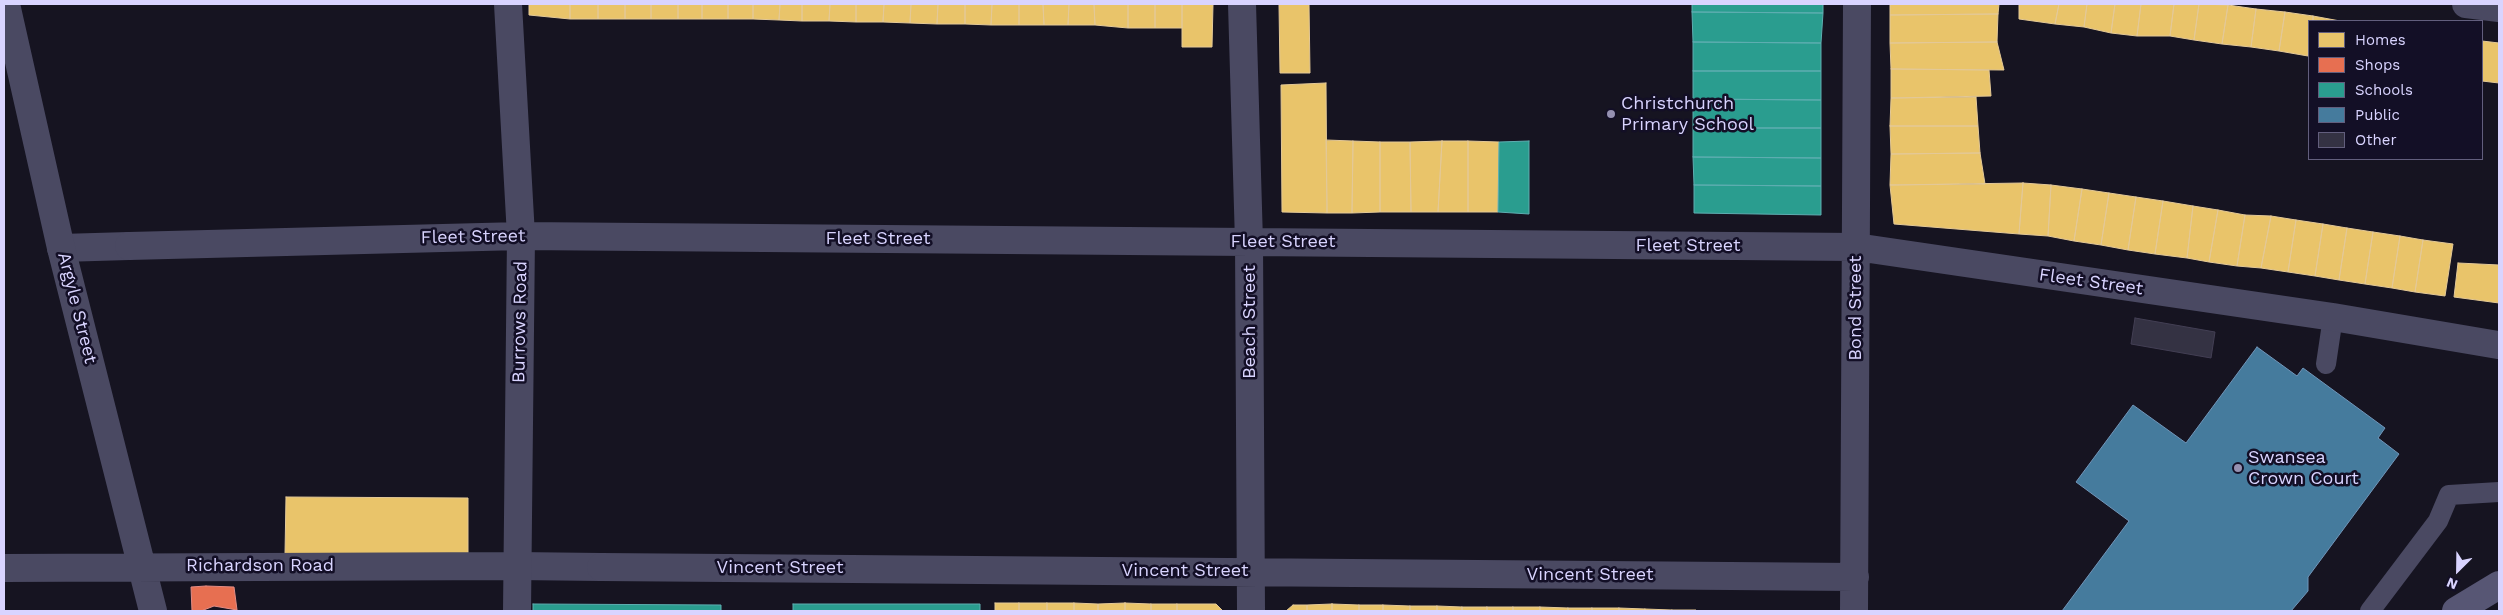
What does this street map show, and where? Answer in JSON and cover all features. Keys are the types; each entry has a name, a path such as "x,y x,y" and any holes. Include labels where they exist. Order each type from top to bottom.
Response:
{"main road":[{"path":"2456,611 2499,585"}],"street":[{"name":"Argyle Street","path":"6,4 61,248 153,611"},
{"name":"Burrows Road","path":"508,4 521,236 517,611"},
{"name":"Beach Street","path":"1242,4 1250,242 1251,611"},
{"name":"Bond Street","path":"1854,611 1858,4"},
{"path":"2466,4 2499,8"},
{"name":"Fleet Street","path":"61,248 521,236 1856,247 2333,317 2498,345"},
{"name":"Richardson Road","path":"4,568 516,566"},
{"name":"Vincent Street","path":"516,566 1855,577"}],"lane":[{"path":"2326,364 2333,317"},
{"path":"2370,611 2438,521 2450,495 2499,492"}],"building: Homes":[{"path":"529,4 570,4 570,19 529,15"},
{"path":"570,4 598,4 598,19 570,19"},
{"path":"598,4 625,4 625,19 598,19"},
{"path":"625,4 651,4 651,19 625,19"},
{"path":"651,4 678,4 678,19 651,19"},
{"path":"678,4 702,4 702,19 678,19"},
{"path":"702,4 728,4 728,19 702,19"},
{"path":"728,4 753,4 753,19 728,19"},
{"path":"753,4 780,4 779,20 753,19"},
{"path":"780,4 802,4 802,21 779,20"},
{"path":"802,4 830,4 829,21 802,21"},
{"path":"830,4 856,4 856,22 829,21"},
{"path":"856,4 884,4 883,22 856,22"},
{"path":"884,4 911,4 910,23 883,22"},
{"path":"911,4 938,4 937,24 910,23"},
{"path":"938,4 965,4 965,24 937,24"},
{"path":"965,4 992,4 991,25 965,24"},
{"path":"992,4 1019,4 1019,25 991,25"},
{"path":"1019,4 1043,4 1044,25 1019,25"},
{"path":"1043,4 1069,4 1068,25 1044,25"},
{"path":"1069,4 1094,4 1095,25 1068,25"},
{"path":"1094,4 1128,4 1128,28 1095,25"},
{"path":"1128,4 1155,4 1155,28 1128,28"},
{"path":"1155,4 1182,4 1182,28 1155,28"},
{"path":"1182,4 1213,4 1212,47 1182,47"},
{"path":"1279,4 1309,4 1310,73 1280,73"},
{"path":"1890,4 1999,4 1998,14 1890,15"},
{"path":"2019,4 2059,4 2055,24 2019,19"},
{"path":"2059,4 2087,4 2084,27 2055,24"},
{"path":"2087,4 2115,4 2111,33 2084,27"},
{"path":"2115,4 2141,4 2137,36 2111,33"},
{"path":"2141,4 2174,4 2170,36 2137,36"},
{"path":"2174,4 2199,4 2194,40 2170,36"},
{"path":"2199,4 2228,5 2222,44 2194,40"},
{"path":"2228,5 2256,9 2251,47 2222,44"},
{"path":"2256,9 2285,12 2279,51 2251,47"},
{"path":"2285,12 2313,16 2313,20 2308,20 2308,56 2279,51"},
{"path":"1998,14 1997,42 1890,43 1890,15"},
{"path":"2313,16 2335,20 2313,20"},
{"path":"2483,41 2499,43 2499,83 2483,81"},
{"path":"1997,42 2004,70 1891,69 1890,43"},
{"path":"1891,69 1989,70 1991,96 1891,98"},
{"path":"1326,83 1327,213 1282,212 1281,85"},
{"path":"1976,97 1978,126 1890,126 1891,98"},
{"path":"1890,126 1978,126 1980,153 1891,154"},
{"path":"1326,140 1353,141 1352,213 1327,213"},
{"path":"1353,141 1380,142 1380,212 1352,213"},
{"path":"1442,141 1438,212 1411,212 1410,142"},
{"path":"1442,141 1468,141 1468,212 1438,212"},
{"path":"1468,141 1499,142 1498,212 1468,212"},
{"path":"1380,142 1410,142 1411,212 1380,212"},
{"path":"1980,153 1985,184 1890,185 1891,154"},
{"path":"2023,183 2051,185 2048,236 2019,234"},
{"path":"2023,183 2019,234 1894,224 1890,185"},
{"path":"2051,185 2082,189 2074,241 2048,236"},
{"path":"2082,189 2109,193 2101,245 2074,241"},
{"path":"2109,193 2136,197 2128,250 2101,245"},
{"path":"2136,197 2163,201 2155,254 2128,250"},
{"path":"2163,201 2193,206 2187,258 2155,254"},
{"path":"2193,206 2218,210 2209,262 2187,258"},
{"path":"2218,210 2245,215 2237,266 2209,262"},
{"path":"2245,215 2271,216 2261,268 2237,266"},
{"path":"2271,216 2296,220 2288,272 2261,268"},
{"path":"2296,220 2323,224 2315,276 2288,272"},
{"path":"2323,224 2347,228 2339,280 2315,276"},
{"path":"2347,228 2373,232 2365,284 2339,280"},
{"path":"2373,232 2400,236 2392,288 2365,284"},
{"path":"2400,236 2423,240 2415,292 2392,288"},
{"path":"2423,240 2453,244 2445,296 2415,292"},
{"path":"2458,263 2499,265 2499,303 2454,297"},
{"path":"286,497 468,498 468,555 285,554"},
{"path":"995,603 1019,603 1019,611 995,611"},
{"path":"1019,603 1047,603 1047,611 1019,611"},
{"path":"1047,603 1074,603 1074,611 1047,611"},
{"path":"1074,603 1098,604 1098,611 1074,611"},
{"path":"1125,603 1125,611 1098,611 1098,604"},
{"path":"1125,603 1151,604 1151,611 1125,611"},
{"path":"1151,604 1177,604 1177,611 1151,611"},
{"path":"1177,604 1216,604 1223,611 1177,611"},
{"path":"1332,604 1332,611 1307,611 1307,605"},
{"path":"1332,604 1359,605 1359,611 1332,611"},
{"path":"1293,605 1307,605 1307,611 1286,611"},
{"path":"1359,605 1383,605 1383,611 1359,611"},
{"path":"1383,605 1410,606 1410,611 1383,611"},
{"path":"1410,606 1437,606 1437,611 1410,611"},
{"path":"1437,606 1462,607 1462,611 1437,611"},
{"path":"1462,607 1487,607 1487,611 1462,611"},
{"path":"1487,607 1513,607 1513,611 1487,611"},
{"path":"1513,607 1540,607 1540,611 1513,611"},
{"path":"1540,607 1568,608 1568,611 1540,611"},
{"path":"1568,608 1592,608 1592,611 1568,611"},
{"path":"1592,608 1619,608 1619,611 1592,611"},
{"path":"1619,608 1645,609 1645,611 1619,611"},
{"path":"1645,609 1672,610 1672,611 1645,611"},
{"path":"1696,610 1696,611 1672,611"}],"building: Shops":[{"path":"191,587 234,587 237,610 214,606 201,611 192,611"}],"building: Schools":[{"path":"1692,4 1823,4 1823,13 1692,12"},
{"path":"1692,12 1823,13 1821,43 1693,42"},
{"path":"1693,42 1821,43 1821,71 1693,71"},
{"path":"1693,71 1821,71 1821,100 1693,99"},
{"path":"1693,99 1821,100 1821,128 1693,128"},
{"path":"1693,128 1821,128 1821,158 1693,157"},
{"path":"1529,141 1529,214 1498,212 1499,142"},
{"path":"1693,157 1821,158 1821,186 1694,185"},
{"path":"1694,185 1821,186 1821,215 1694,213"},
{"path":"533,604 721,605 721,611 533,611"},
{"path":"793,604 980,604 980,611 793,611"}],"building: Public":[{"name":"Swansea Crown Court","path":"2257,347 2297,376 2303,368 2385,428 2378,438 2399,454 2308,577 2308,591 2291,611 2062,611 2129,521 2076,482 2133,405 2186,443"}],"building: Other":[{"path":"2135,318 2215,332 2211,358 2131,344"}],"place":[{"name":"Christchurch Primary School","path":"1611,114"},
{"name":"Swansea Crown Court","path":"2238,468"}]}
